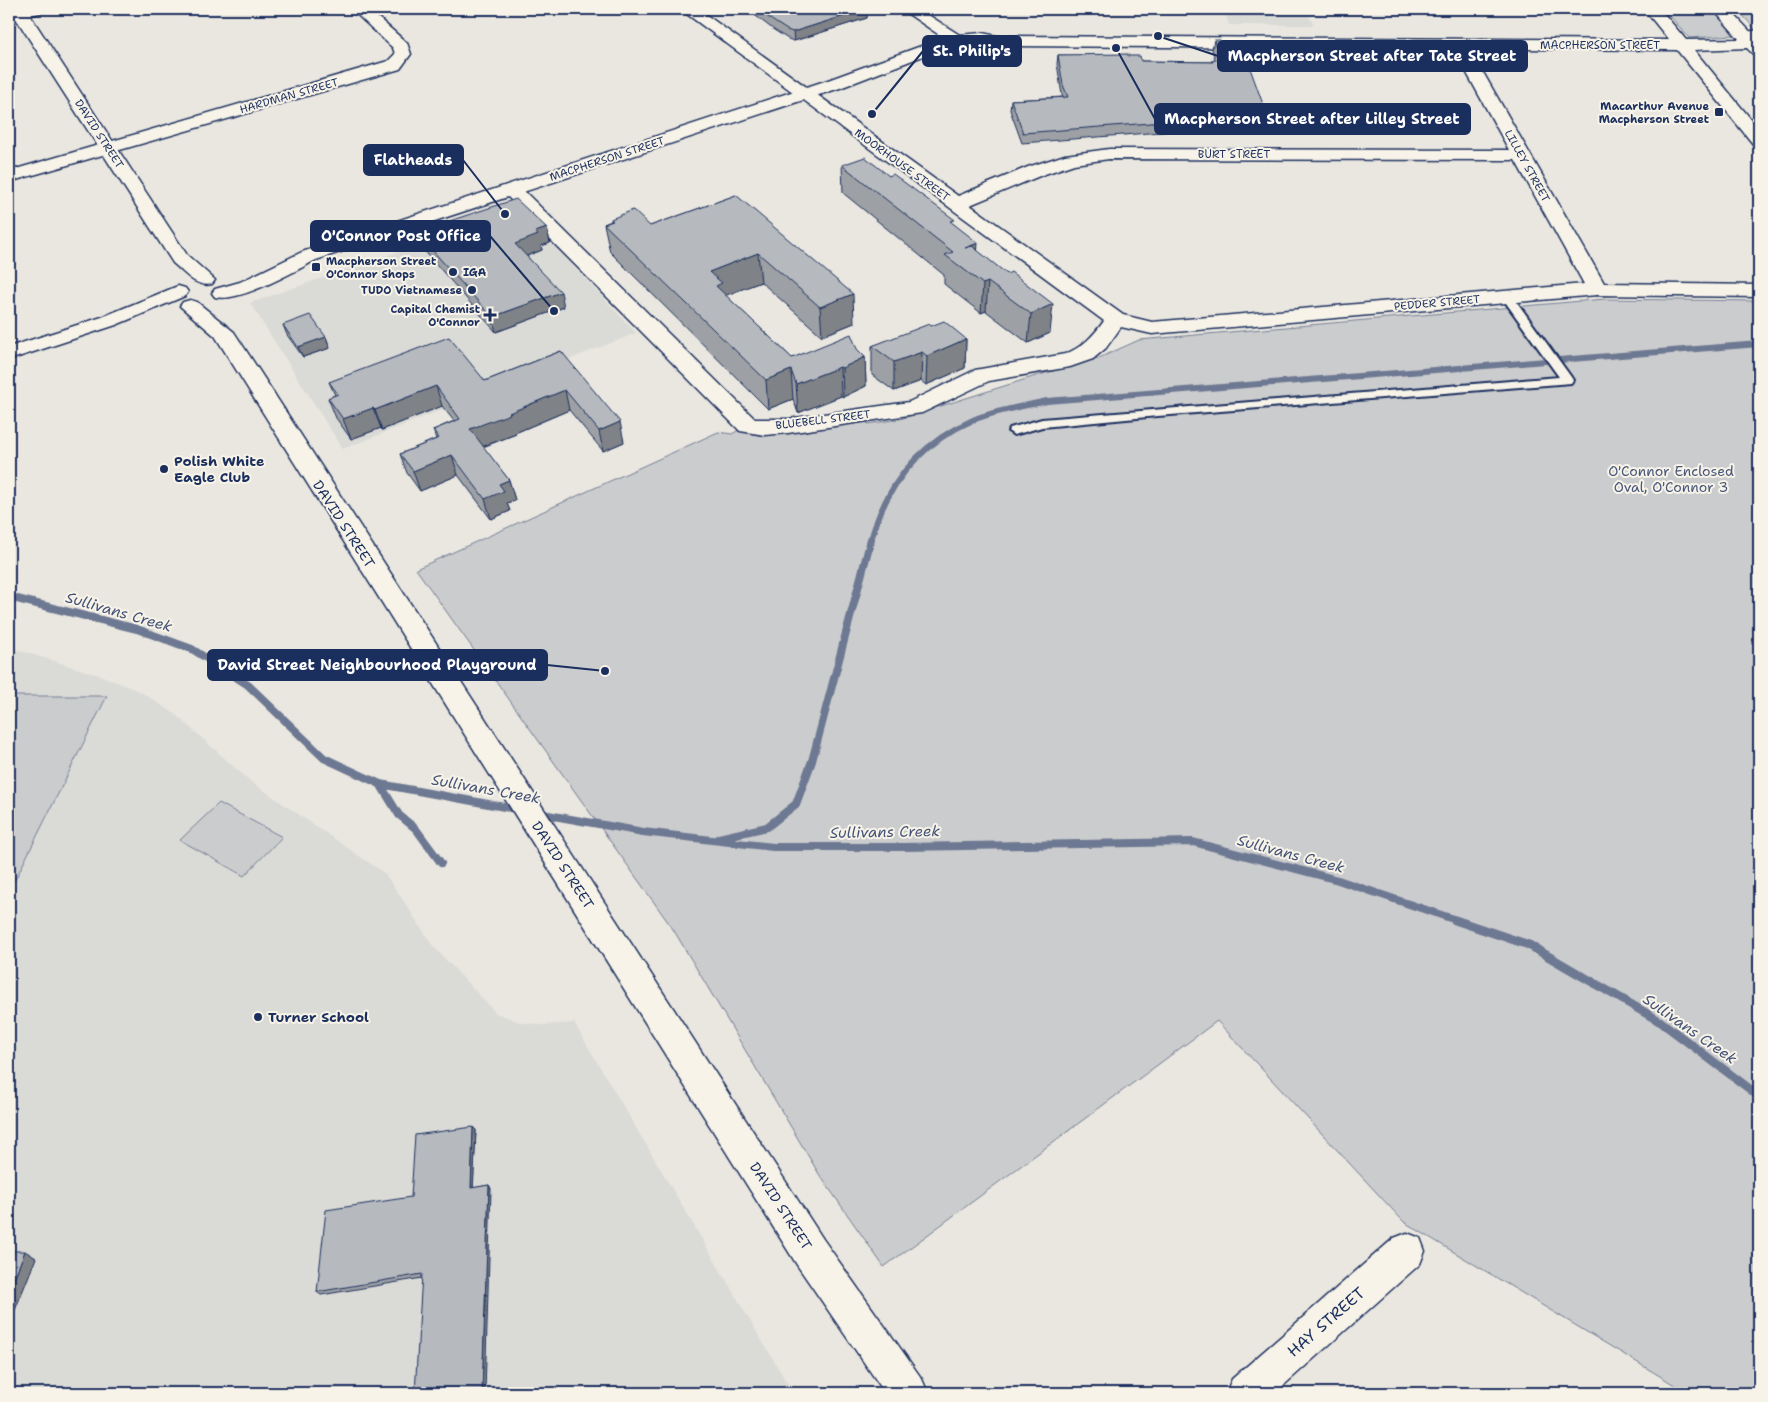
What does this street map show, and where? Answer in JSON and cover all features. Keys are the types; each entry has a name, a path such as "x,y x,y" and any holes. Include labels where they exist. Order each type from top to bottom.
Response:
{"street":[{"name":"HARDMAN STREET","path":"109,149 394,65 403,54 401,46 359,9"},
{"name":"MOORHOUSE STREET","path":"688,9 1116,320"},
{"path":"909,9 962,43"},
{"path":"1652,9 1759,140"},
{"path":"1721,9 1754,41"},
{"name":"DAVID STREET","path":"21,12 180,259 214,288 223,310 223,332"},
{"name":"MACPHERSON STREET","path":"9,354 184,298 193,282 214,288 247,286 293,262 804,94 920,53 934,52 962,43 985,45 997,41 1682,45 1754,41"},
{"name":"LILLEY STREET","path":"1459,44 1596,288"},
{"path":"9,177 109,149"},
{"name":"BURT STREET","path":"955,204 1044,168 1071,160 1109,154 1521,155"},
{"name":"BLUEBELL STREET","path":"512,190 748,426 766,428 788,426 914,408 983,375 1070,360 1085,354 1098,343 1116,320"},
{"path":"180,259 184,298"},
{"name":"PEDDER STREET","path":"1116,320 1152,328 1596,288 1759,291"},
{"name":"DAVID STREET","path":"184,298 223,332 810,1252 908,1393"},
{"name":"HAY STREET","path":"1246,1393 1407,1252"}],"lane":[{"path":"1014,431 1042,423 1157,408 1567,380 1508,296"}],"shaded area":[{"path":"1224,9 1305,9 1314,25 1229,25"},
{"path":"521,209 636,333 343,449 250,303"},
{"name":"Turner School","path":"9,647 102,676 141,692 175,714 250,781 384,873 433,946 496,1013 520,1022 541,1025 574,1023 793,1393 9,1393"}],"green space":[{"path":"1664,9 1712,9 1735,35 1689,38"},
{"path":"1737,9 1759,9 1759,29 1756,30"},
{"name":"O'Connor Enclosed Oval, O'Connor 3","path":"1604,299 1759,301 1759,1393 1688,1393 1404,1222 1217,1021 884,1267 819,1174 673,929 416,569 718,432 732,434 737,431 758,433 867,422 868,424 900,419 1099,358 1139,340"},
{"path":"9,696 107,696 15,880 9,880"},
{"path":"219,803 282,837 244,876 180,840"}],"building":[{"path":"758,9 866,9 793,32 773,21"},
{"path":"1214,40 1220,40 1237,60 1247,60 1268,118 1175,117 1176,121 1023,133 1011,100 1068,97 1063,85 1058,55 1128,54 1128,56 1140,56 1141,61 1213,62 1212,60 1219,60"},
{"path":"865,157 889,176 893,174 955,220 950,221 978,243 965,248 972,246 1007,274 1011,272 1053,304 1031,314 988,282 983,284 945,255 953,252 842,165"},
{"path":"736,195 853,294 820,307 758,253 709,272 722,283 716,286 792,358 851,334 857,349 865,357 842,368 840,367 796,384 791,370 766,380 604,224 633,210 650,226"},
{"path":"516,199 547,228 535,232 538,235 515,244 561,292 492,317 416,232"},
{"path":"310,315 326,337 298,347 283,325"},
{"path":"944,321 966,339 927,356 922,352 894,362 872,346 929,324 931,326"},
{"path":"449,337 485,381 561,351 620,422 599,431 565,390 470,429 509,480 499,484 504,491 485,499 452,455 413,471 400,454 439,438 433,430 460,419 436,386 375,410 373,408 343,419 328,398 338,394 329,382"},
{"path":"473,1127 471,1188 489,1185 482,1393 415,1393 422,1274 317,1292 326,1210 411,1197 415,1135"},
{"path":"9,1251 25,1251 9,1291"}],"waterway":[{"path":"871,540 877,520 886,501 907,468 921,454 936,441 973,420 1009,409 1047,401 1759,344"},
{"path":"719,838 767,827 796,804 812,761 871,539"},
{"name":"Sullivans Creek","path":"9,597 137,629 192,649 248,685 324,758 380,784"},
{"name":"Sullivans Creek","path":"380,784 521,810"},
{"path":"380,784 399,815 416,829 441,863"},
{"name":"Sullivans Creek","path":"537,813 643,832 773,847 904,847 1193,842 1338,880 1459,921"},
{"name":"Sullivans Creek","path":"1455,920 1529,945 1661,1022 1759,1096"}],"place":[{"name":"Macpherson Street after Tate Street","path":"1158,36"},
{"name":"Macpherson Street after Lilley Street","path":"1116,48"},
{"name":"Macarthur Avenue Macpherson Street","path":"1719,112"},
{"name":"St. Philip's","path":"872,114"},
{"name":"Flatheads","path":"505,214"},
{"name":"Macpherson Street O'Connor Shops","path":"316,267"},
{"name":"IGA","path":"453,272"},
{"name":"TUDO Vietnamese","path":"472,290"},
{"name":"O'Connor Post Office","path":"554,311"},
{"name":"Capital Chemist O'Connor","path":"490,315"},
{"name":"Polish White Eagle Club","path":"164,469"},
{"name":"David Street Neighbourhood Playground","path":"605,671"},
{"name":"Turner School","path":"258,1017"}]}
